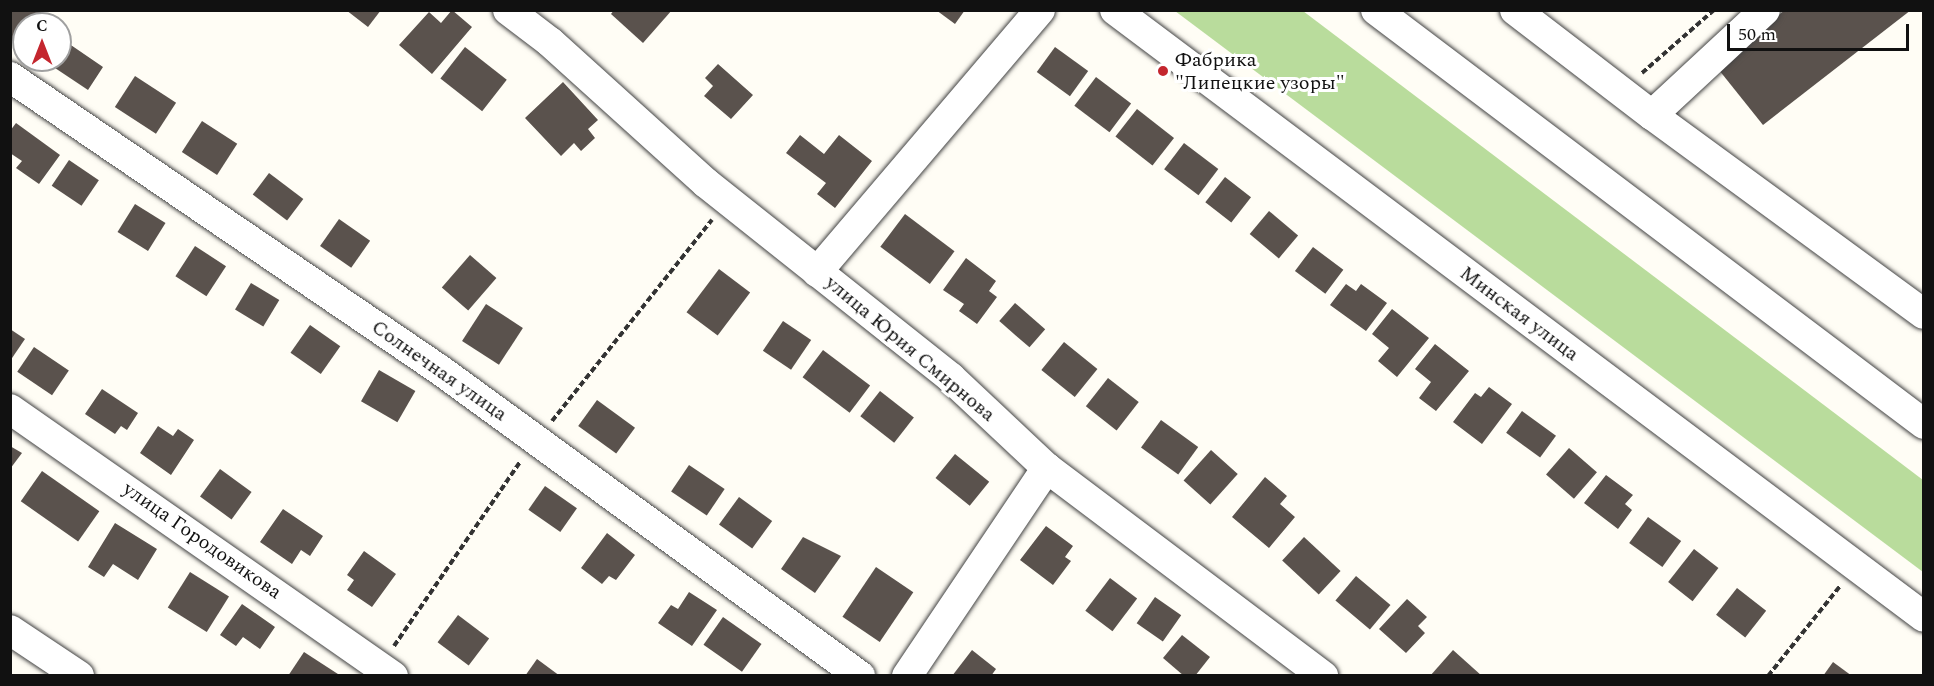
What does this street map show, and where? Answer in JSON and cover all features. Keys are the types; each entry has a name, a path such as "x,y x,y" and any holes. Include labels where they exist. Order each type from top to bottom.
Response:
{"street":[{"name":"улица Юрия Смирнова","path":"508,10 550,42 706,183 951,378 1047,468 1323,675"},
{"path":"817,272 1040,10"},
{"name":"Минская улица","path":"1115,10 1923,617"},
{"path":"1376,10 1923,424"},
{"path":"1515,10 1652,115 1923,314"},
{"path":"1652,115 1765,10"},
{"name":"Солнечная улица","path":"10,77 440,370 860,675"},
{"name":"улица Городовикова","path":"10,409 393,675"},
{"path":"907,675 1047,468"},
{"path":"10,630 79,675"}],"path":[{"path":"1639,76 1714,10"},
{"path":"1768,675 1845,581"}],"green space":[{"path":"1175,11 1303,11 1923,480 1923,572"}],"building":[{"path":"10,10 38,10 41,12 12,12 12,41 10,40"},
{"path":"346,10 381,10 368,27"},
{"path":"452,10 472,27 432,74 399,45 429,12 441,23"},
{"path":"614,10 672,10 643,43 611,14"},
{"path":"936,10 965,10 955,24"},
{"path":"1785,10 1911,10 1763,125 1715,65"},
{"path":"72,46 103,67 88,90 61,72 72,72"},
{"path":"465,47 507,80 482,111 440,79"},
{"path":"1055,47 1088,71 1070,96 1037,72"},
{"path":"718,64 753,95 731,119 704,96 713,86 705,78"},
{"path":"135,76 176,103 156,134 115,107"},
{"path":"1096,77 1131,103 1109,132 1074,106"},
{"path":"563,82 598,120 588,129 595,138 581,151 574,143 561,156 525,118"},
{"path":"1137,109 1174,138 1152,166 1115,137"},
{"path":"202,121 237,144 217,175 182,152"},
{"path":"16,123 60,155 39,184 16,168 22,161 10,153 10,131"},
{"path":"800,135 824,154 839,135 872,161 835,208 817,194 826,183 786,153"},
{"path":"1184,143 1218,169 1198,195 1164,169"},
{"path":"69,160 99,180 82,206 52,186"},
{"path":"269,173 303,199 287,220 253,195"},
{"path":"1225,177 1251,197 1231,223 1205,202"},
{"path":"135,204 166,223 148,251 118,232"},
{"path":"1269,211 1298,235 1279,258 1250,234"},
{"path":"905,214 955,251 930,284 880,247"},
{"path":"339,219 370,241 351,268 320,246"},
{"path":"195,246 226,266 206,296 175,276"},
{"path":"1313,247 1343,270 1325,294 1295,271"},
{"path":"470,255 496,278 468,310 442,287"},
{"path":"966,258 996,281 989,291 997,297 977,324 959,311 964,304 943,290"},
{"path":"719,269 750,292 718,336 687,312"},
{"path":"251,283 279,300 263,327 235,310"},
{"path":"1346,284 1356,291 1361,284 1387,303 1366,331 1330,305"},
{"path":"1015,303 1045,329 1029,347 999,321"},
{"path":"486,304 523,328 499,365 462,341"},
{"path":"1392,309 1429,338 1397,377 1378,361 1389,348 1372,334"},
{"path":"783,321 811,340 791,370 763,351"},
{"path":"310,325 340,346 321,374 290,353"},
{"path":"10,329 25,339 10,361"},
{"path":"1064,342 1097,369 1075,397 1041,370"},
{"path":"1435,344 1469,371 1436,411 1419,398 1431,382 1415,369"},
{"path":"34,347 69,370 52,395 17,372"},
{"path":"823,350 870,386 850,413 803,377"},
{"path":"379,370 415,391 397,422 361,401"},
{"path":"1108,378 1139,402 1117,430 1086,406"},
{"path":"1489,387 1512,404 1482,444 1453,422 1475,393 1481,397"},
{"path":"102,389 138,413 127,430 121,426 115,434 85,414"},
{"path":"880,391 914,417 894,443 860,416"},
{"path":"597,400 635,428 616,454 578,426"},
{"path":"1522,411 1556,436 1540,458 1506,433"},
{"path":"1161,420 1198,447 1178,475 1141,448"},
{"path":"158,426 173,436 178,429 194,440 171,475 140,453"},
{"path":"10,446 22,453 10,469"},
{"path":"1569,448 1597,472 1574,499 1546,474"},
{"path":"1211,450 1238,474 1210,505 1184,480"},
{"path":"955,454 989,482 970,506 935,478"},
{"path":"689,465 725,489 707,516 671,492"},
{"path":"220,469 252,492 232,519 200,497"},
{"path":"42,471 99,511 78,541 21,501"},
{"path":"1606,475 1633,495 1625,504 1632,510 1618,529 1584,503"},
{"path":"1265,477 1287,496 1280,504 1295,517 1269,548 1232,517"},
{"path":"545,486 577,508 560,532 528,510"},
{"path":"739,497 772,521 752,549 719,525"},
{"path":"283,509 323,536 310,556 301,550 292,564 260,542"},
{"path":"1648,517 1681,541 1662,567 1629,543"},
{"path":"115,523 157,549 138,580 113,564 104,577 88,567"},
{"path":"1046,526 1073,546 1065,557 1071,561 1053,585 1020,560"},
{"path":"607,533 635,555 616,580 609,576 602,584 581,568"},
{"path":"803,537 841,556 815,593 781,569"},
{"path":"1304,537 1341,571 1319,595 1282,560"},
{"path":"1694,549 1718,568 1693,601 1668,582"},
{"path":"364,551 396,574 372,607 347,590 354,580 347,575"},
{"path":"876,567 913,592 880,642 842,617"},
{"path":"190,572 229,596 207,632 168,608"},
{"path":"1356,576 1390,605 1370,629 1335,601"},
{"path":"1110,578 1137,598 1112,631 1085,611"},
{"path":"1737,588 1766,611 1745,638 1716,615"},
{"path":"689,592 717,610 692,646 658,623 671,605 678,609"},
{"path":"1155,597 1181,615 1163,642 1137,623"},
{"path":"1407,599 1427,617 1418,626 1425,633 1406,653 1379,629"},
{"path":"242,604 275,627 260,649 243,637 236,646 220,635"},
{"path":"458,615 489,638 469,666 438,642"},
{"path":"723,617 762,644 742,672 703,645"},
{"path":"1182,635 1210,657 1195,676 1184,676 1163,658"},
{"path":"972,650 996,669 991,676 952,676"},
{"path":"1453,650 1482,676 1430,676"},
{"path":"304,652 341,676 288,676"},
{"path":"537,659 560,676 525,676"},
{"path":"1833,662 1852,676 1823,676"}],"place":[{"name":"Фабрика \"Липецкие узоры\"","path":"1163,71"}]}
